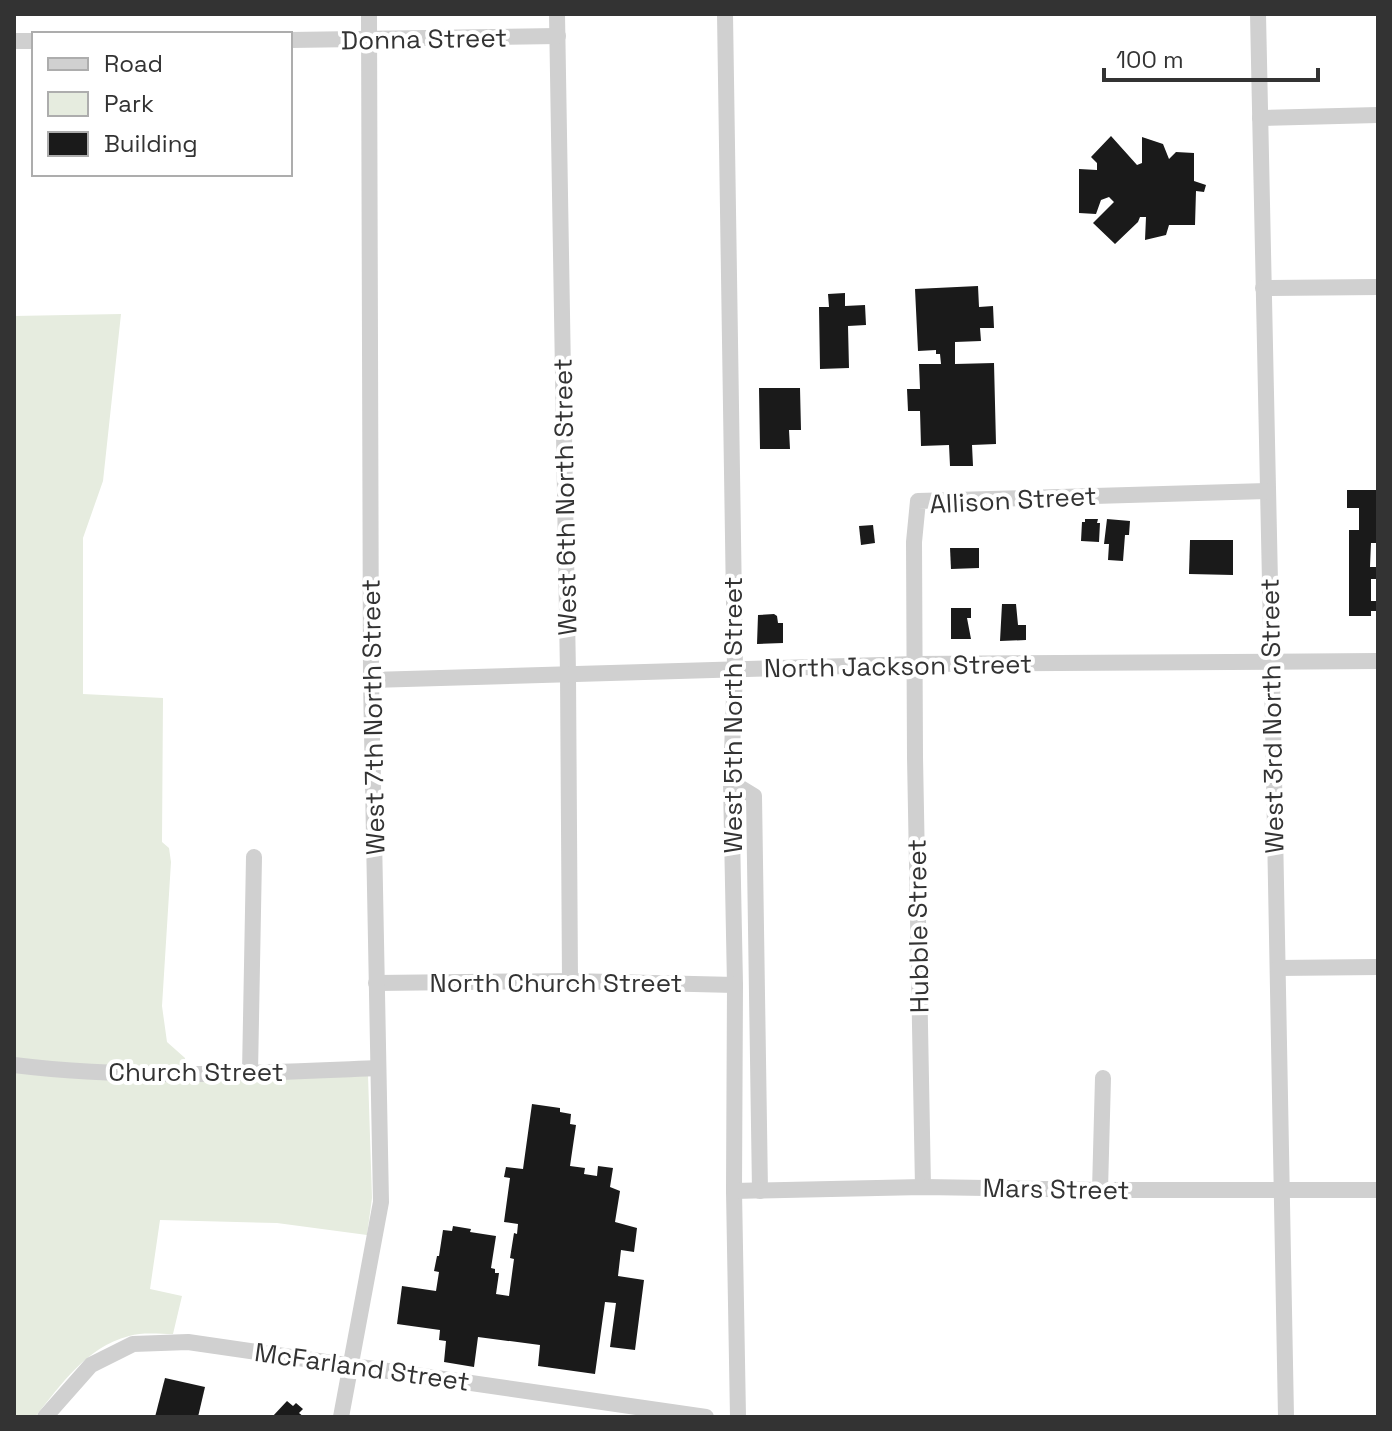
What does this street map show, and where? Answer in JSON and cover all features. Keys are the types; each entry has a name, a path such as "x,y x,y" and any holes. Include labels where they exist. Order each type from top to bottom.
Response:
{"street":[{"name":"West 7th North Street","path":"341,1417 381,1202 371,680 369,14"},
{"name":"West 6th North Street","path":"557,14 570,981"},
{"name":"West 5th North Street","path":"725,14 735,668 731,782 738,1417"},
{"name":"West 3rd North Street","path":"1258,14 1284,1191 1286,1417"},
{"name":"Donna Street","path":"292,40 558,36"},
{"path":"1260,118 1378,115"},
{"path":"1263,288 1378,287"},
{"name":"Allison Street","path":"916,664 914,542 918,501 1267,491"},
{"name":"North Jackson Street","path":"371,680 916,664 1378,661"},
{"name":"Hubble Street","path":"916,664 923,1187"},
{"path":"731,782 754,796 760,1191"},
{"path":"250,1073 254,857"},
{"path":"1278,968 1378,967"},
{"name":"North Church Street","path":"376,983 570,981 735,985"},
{"name":"Church Street","path":"14,1065 71,1072 250,1073 378,1068"},
{"path":"1100,1190 1103,1078"},
{"name":"Mars Street","path":"734,1191 923,1187 1378,1190"},
{"name":"McFarland Street","path":"45,1417 91,1365 133,1344 188,1342 706,1417"}],"green space":[{"path":"121,314 103,481 83,538 83,694 163,698 162,842 169,848 171,862 162,1006 167,1042 185,1058 187,1081 368,1075 372,1198 367,1235 277,1223 160,1220 150,1289 182,1296 173,1334 139,1334 113,1342 87,1358 35,1417 14,1417 14,316"}],"building":[{"path":"1111,136 1137,165 1142,163 1142,137 1163,144 1169,159 1176,152 1194,153 1194,181 1206,185 1204,192 1196,191 1195,225 1169,225 1166,235 1145,240 1146,217 1140,217 1115,244 1093,223 1114,202 1109,197 1101,200 1096,214 1079,213 1079,169 1097,170 1097,163 1091,157"},
{"path":"978,286 979,307 993,306 994,328 980,328 981,341 955,342 955,364 994,363 996,444 972,445 973,466 950,466 949,445 921,446 920,411 908,411 907,389 920,389 919,364 941,364 940,354 936,354 936,350 918,351 915,289"},
{"path":"845,293 845,306 865,305 866,325 848,326 849,368 820,369 819,307 829,307 828,294"},
{"path":"759,388 800,388 801,430 789,430 790,449 760,449"},
{"path":"1347,490 1378,490 1377,543 1371,543 1370,567 1378,567 1378,579 1371,579 1371,601 1378,601 1377,611 1371,611 1371,616 1349,616 1349,530 1359,530 1359,508 1347,508"},
{"path":"1098,519 1099,542 1081,541 1082,522"},
{"path":"1107,519 1130,521 1129,535 1125,535 1123,561 1108,560 1109,544 1104,544"},
{"path":"873,525 875,543 861,545 859,526"},
{"path":"1190,540 1233,540 1233,575 1189,574"},
{"path":"950,548 979,548 979,568 951,569"},
{"path":"1002,604 1016,604 1018,625 1026,625 1026,640 1000,641"},
{"path":"951,608 971,608 971,618 967,618 971,639 951,639"},
{"path":"774,614 778,623 783,623 783,643 757,644 758,615"},
{"path":"532,1104 560,1108 560,1112 571,1114 570,1124 576,1125 570,1166 585,1168 584,1174 597,1176 598,1166 613,1168 610,1187 620,1191 615,1222 637,1228 634,1252 621,1250 618,1276 644,1280 635,1350 610,1347 616,1303 605,1302 595,1374 538,1366 540,1345 478,1337 474,1367 444,1362 446,1341 439,1340 440,1330 397,1324 402,1286 436,1291 439,1272 434,1271 443,1230 452,1231 453,1226 496,1236 491,1268 499,1273 496,1294 509,1296 514,1259 510,1258 518,1224 504,1222 510,1178 504,1177 506,1167 523,1169"},
{"path":"165,1378 205,1387 198,1417 155,1417"},
{"path":"287,1401 303,1409 299,1413 304,1417 272,1417"}]}
